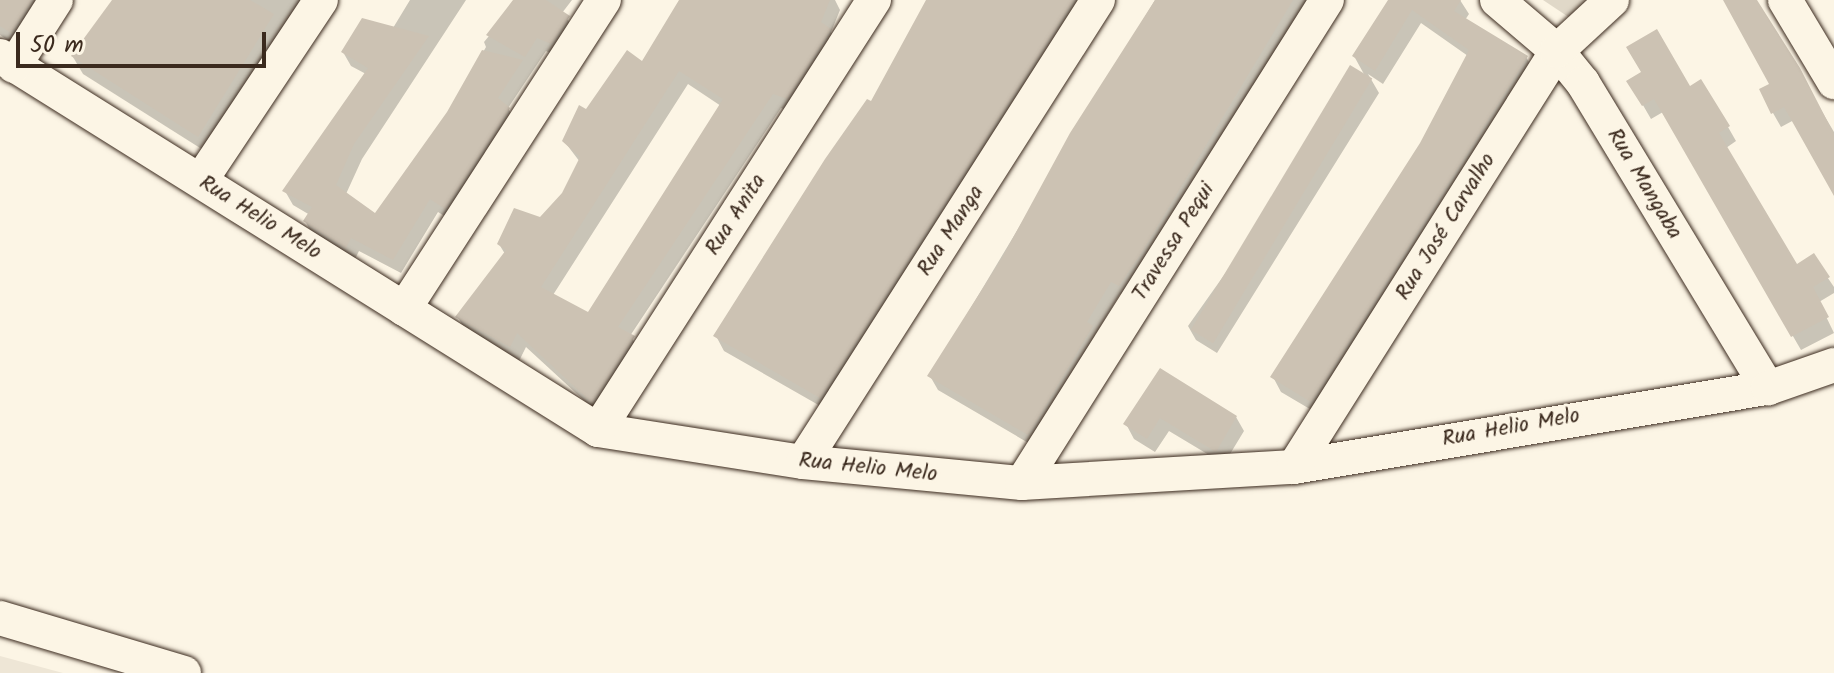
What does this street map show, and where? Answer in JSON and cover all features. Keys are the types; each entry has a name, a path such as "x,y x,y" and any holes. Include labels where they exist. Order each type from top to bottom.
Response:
{"street":[{"path":"7,61 56,0"},
{"path":"201,180 321,0"},
{"path":"404,309 604,0"},
{"name":"Rua Anita","path":"598,430 874,0"},
{"name":"Rua Manga","path":"803,462 1098,0"},
{"name":"Travessa Pequi","path":"1022,483 1327,0"},
{"name":"Rua Mangaba","path":"1497,0 1557,51 1583,83 1768,388"},
{"name":"Rua José Carvalho","path":"1294,467 1557,51 1612,0"},
{"path":"1785,0 1834,82"},
{"name":"Rua Helio Melo","path":"7,61 598,430 803,462 1022,483 1294,467 1768,388 1834,365"},
{"path":"0,618 184,673"}],"shaded area":[{"path":"1543,0 1588,0 1570,18"},
{"path":"0,656 63,673 0,673"}],"building":[{"path":"0,0 32,0 11,33 0,26"},
{"path":"112,0 250,0 274,14 198,137 71,56"},
{"path":"513,0 546,0 570,16 551,44 537,38 525,57 486,35"},
{"path":"679,0 830,0 821,22 831,29 787,99 773,94 618,327 635,336 592,403 517,333 510,347 455,317 506,250 497,244 514,208 540,217 562,193 580,157 562,141 579,105 586,109 627,50 642,61","holes":["679,71 723,99 588,312 541,287"]},
{"path":"926,0 1074,0 820,398 713,336 825,159 867,99 871,101"},
{"path":"1155,0 1293,0 1142,252 1119,286 1111,282 1087,322 1093,326 1028,435 927,376 1002,258 1070,133"},
{"path":"1388,0 1461,0 1454,11 1528,56 1311,402 1270,377 1420,143 1469,50 1412,10 1375,71 1352,56"},
{"path":"1723,0 1757,0 1800,68 1834,134 1834,196 1784,107 1771,114 1759,89 1769,84"},
{"path":"362,18 429,36 354,144 336,185 375,213 447,112 482,50 523,60 498,98 510,108 445,209 430,199 393,260 351,238 346,248 303,221 312,207 282,191 368,68 341,52"},
{"path":"1657,29 1690,86 1701,79 1730,126 1719,133 1797,264 1814,253 1830,277 1813,287 1829,317 1791,337 1654,99 1642,106 1626,81 1641,72 1626,47"},
{"path":"1350,65 1372,78 1213,343 1191,330"},
{"path":"1160,368 1237,416 1216,452 1160,418 1147,439 1123,424"}]}
